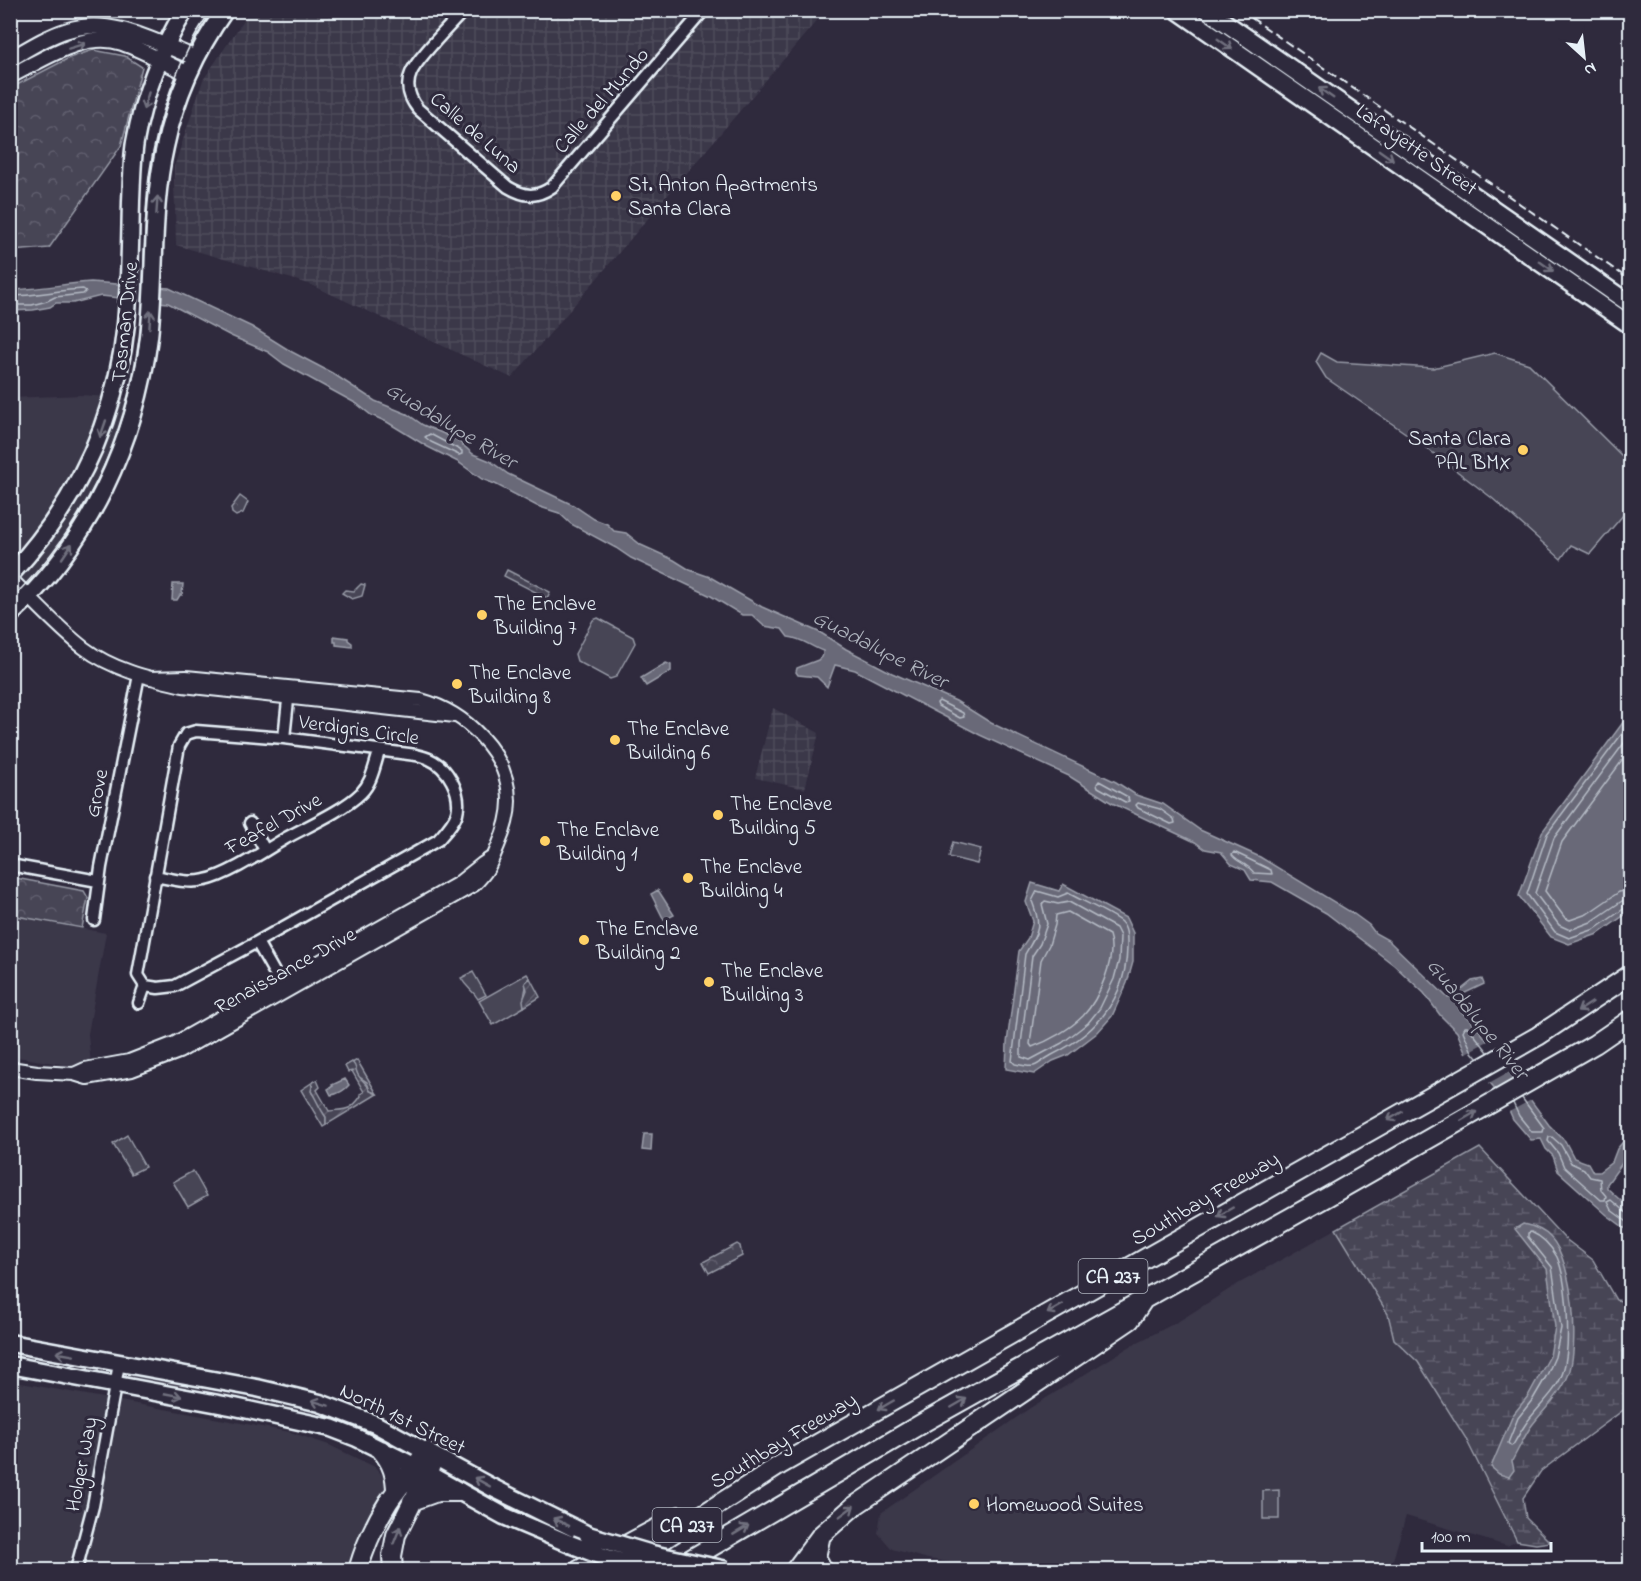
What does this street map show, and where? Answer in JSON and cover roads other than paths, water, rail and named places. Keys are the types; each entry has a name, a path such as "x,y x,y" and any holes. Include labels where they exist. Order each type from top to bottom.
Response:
{"highway":[{"name":"Southbay Freeway","path":"616,1570 780,1465 1538,1036 1630,975"},
{"name":"CA 237","path":"672,1570 853,1463 1561,1064 1630,1020"},
{"path":"795,1570 821,1535 853,1507 1130,1320 1144,1298"},
{"path":"381,1450 392,1465 404,1497 393,1545 393,1570"},
{"path":"358,1570 364,1549 376,1524 404,1497 430,1453"},
{"path":"579,1570 760,1471 780,1465"},
{"path":"404,1497 437,1492 459,1492"},
{"path":"821,1535 816,1557 822,1570"}],"main road":[{"name":"Tasman Drive","path":"10,577 47,531 82,476 102,430 118,372 126,323 132,166 135,142 148,94 163,53 185,10"},
{"name":"Tasman Drive","path":"10,615 30,597 59,563 90,516 125,438 143,376 149,334 158,190 164,147 193,66 225,10"},
{"name":"Lafayette Street","path":"1177,10 1630,325"},
{"name":"Lafayette Street","path":"1207,10 1630,304"},
{"path":"10,58 53,35 88,25 116,27 163,53 193,66"},
{"path":"10,76 56,53 98,40 120,42 163,53"},
{"name":"North 1st Street","path":"10,1344 257,1388 320,1403 375,1424 491,1487 588,1535 652,1554 727,1570"},
{"name":"North 1st Street","path":"10,1365 320,1425 357,1438 523,1525 603,1557 652,1570"}],"street":[{"name":"Calle de Luna","path":"464,10 411,74 409,93 412,101 418,109 513,190 531,196 542,194 552,187"},
{"name":"Calle del Mundo","path":"552,187 704,10"},
{"name":"Renaissance Drive","path":"10,577 85,649 106,661 144,676 186,677 455,716 471,725 483,737 500,763 509,800 504,832 494,856 457,884 283,987 179,1052 132,1070 87,1078 74,1074 10,1068"},
{"name":"Grove","path":"94,920 98,880 144,676"},
{"path":"284,738 289,692"},
{"name":"Verdigris Circle","path":"196,731 284,738 416,755 430,759 445,770 457,792 457,813 438,840 257,942 175,986 158,988 146,986 138,975 179,746 186,734 196,731"},
{"name":"Feafel Drive","path":"155,876 183,881 207,880 265,850 348,804 360,794 370,780 379,752"},
{"path":"250,823 265,850"},
{"path":"10,865 98,880"},
{"path":"257,942 283,987"},
{"path":"138,1003 146,986"},
{"name":"Holger Way","path":"76,1570 93,1506 119,1364"}],"water":[{"path":"91,282 169,288 252,327 332,373 375,401 407,414 423,425 456,439 473,454 490,461 508,474 573,505 594,519 607,524 614,531 626,533 641,545 690,570 710,577 762,607 821,633 892,673 956,701 991,723 1116,782 1136,795 1163,804 1200,830 1260,857 1354,914 1369,925 1375,933 1388,940 1448,998 1472,981 1482,979 1484,984 1465,993 1458,1003 1459,1009 1480,1031 1549,1125 1565,1141 1574,1158 1588,1163 1593,1172 1599,1172 1612,1162 1622,1143 1630,1144 1630,1152 1607,1184 1607,1188 1630,1209 1630,1232 1607,1215 1558,1171 1553,1156 1541,1139 1531,1140 1513,1119 1504,1099 1467,1056 1457,1032 1440,1015 1424,993 1394,965 1326,913 1272,882 1251,880 1245,870 1231,864 1221,852 1205,849 1195,842 1112,803 1069,776 980,735 855,670 835,665 827,687 817,677 798,675 797,668 818,660 823,655 823,651 788,637 782,629 764,626 752,615 742,615 711,596 631,558 571,524 559,513 537,506 482,479 458,462 371,415 357,404 284,364 268,352 231,336 168,303 101,296 73,303 56,303 50,307 33,310 11,311 10,290"},
{"path":"173,584 183,584 182,595 177,600 172,600"},
{"path":"334,636 348,638 352,647 336,645"},
{"path":"666,663 671,665 671,671 646,686 641,678"},
{"path":"1630,713 1630,911 1598,934 1569,944 1551,937 1519,896 1542,832"},
{"path":"1032,883 1059,891 1063,884 1126,918 1133,933 1133,962 1127,983 1112,1016 1097,1033 1068,1055 1053,1061 1034,1074 1006,1069 1007,1043 1019,951 1028,938 1033,921 1026,902"},
{"path":"658,890 674,915 664,920 651,894"},
{"path":"345,1079 349,1085 341,1092 331,1095 328,1089"},
{"path":"644,1134 652,1134 651,1151 642,1150"},
{"path":"1523,1224 1545,1233 1559,1249 1569,1284 1574,1345 1572,1363 1565,1383 1527,1432 1512,1461 1514,1470 1509,1477 1499,1474 1491,1467 1513,1415 1528,1396 1550,1356 1555,1327 1547,1269 1515,1229"}],"tram line":[{"path":"10,600 36,573 80,512 98,479 125,409 140,335 147,196 157,132 179,69 211,10"}],"railway":[{"path":"1240,10 1630,280"}],"place":[{"name":"St. Anton Apartments Santa Clara","path":"616,196"},
{"name":"Santa Clara PAL BMX","path":"1523,450"},
{"name":"The Enclave Building 7","path":"482,615"},
{"name":"The Enclave Building 8","path":"457,684"},
{"name":"The Enclave Building 6","path":"615,740"},
{"name":"The Enclave Building 5","path":"718,815"},
{"name":"The Enclave Building 1","path":"545,841"},
{"name":"The Enclave Building 4","path":"688,878"},
{"name":"The Enclave Building 2","path":"584,940"},
{"name":"The Enclave Building 3","path":"709,982"},
{"name":"Homewood Suites","path":"974,1504"}],"water label":[{"name":"Guadalupe River","path":"452,424"},
{"name":"Guadalupe River","path":"881,648"},
{"name":"Guadalupe River","path":"1479,1018"}]}
